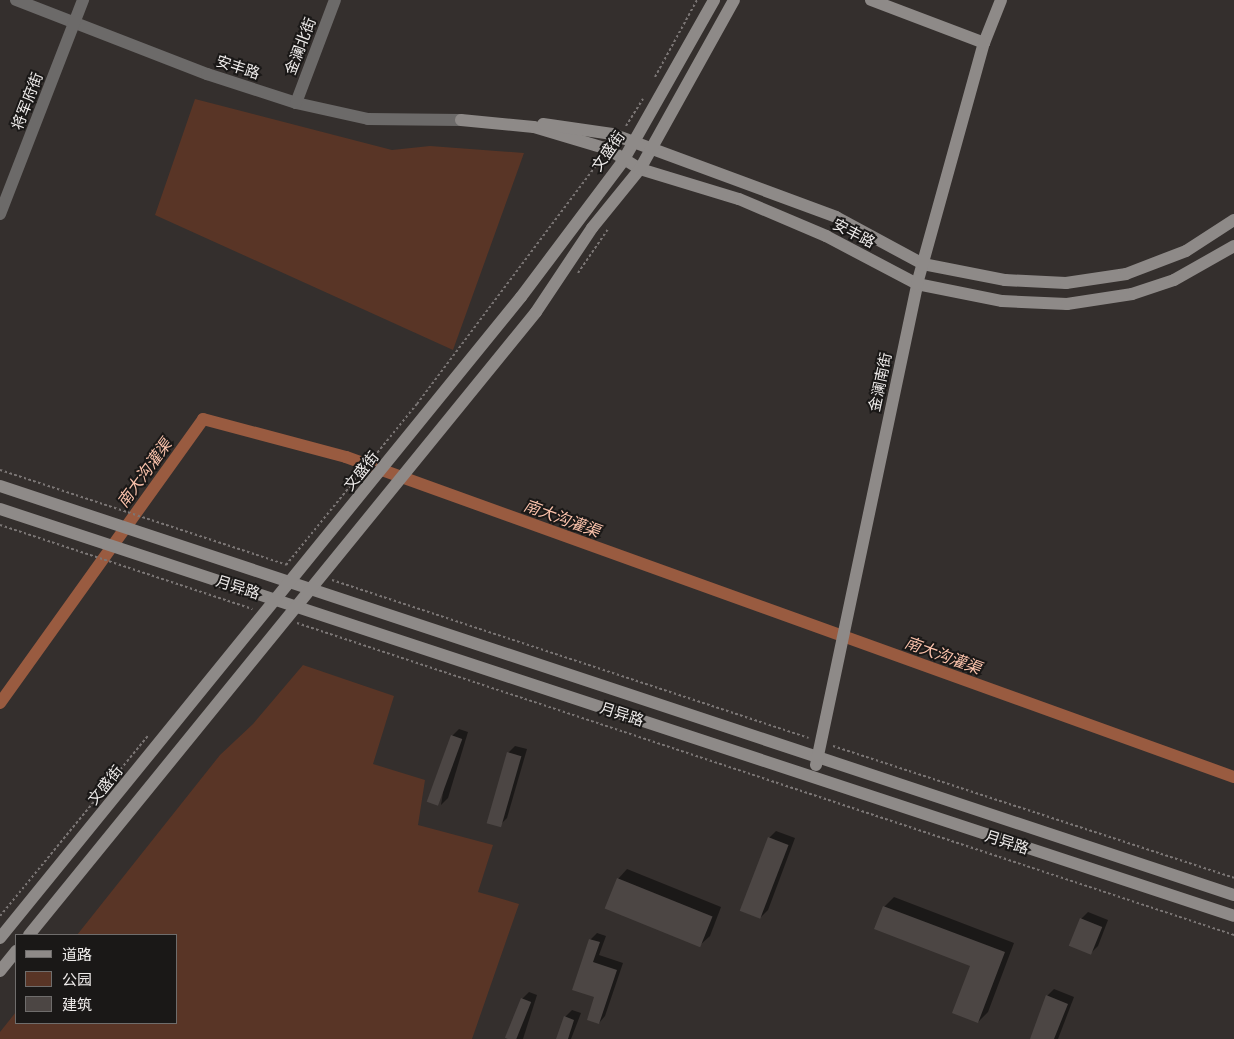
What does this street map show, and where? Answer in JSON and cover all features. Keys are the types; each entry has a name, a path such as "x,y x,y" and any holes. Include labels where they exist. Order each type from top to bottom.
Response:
{"main road":[{"name":"文盛街","path":"0,938 267,614 521,297 623,161 714,0"},
{"path":"30,934 536,312 592,228 640,168 651,151 734,0"},
{"path":"871,0 984,43"},
{"name":"金澜南街","path":"812,777 917,284 984,43 1000,0"},
{"name":"安丰路","path":"461,120 571,126 619,137 651,151 734,176 836,217 923,264 1025,282 1086,282 1126,274 1166,260 1205,240 1234,220"},
{"name":"安丰路","path":"461,120 534,126 608,149 623,161 640,168 739,199 826,236 917,284 1023,303 1089,302 1132,294 1174,280 1234,246"},
{"name":"月异路","path":"0,486 310,588 817,759 1234,895"},
{"name":"月异路","path":"0,509 261,597 1234,916"},
{"path":"0,971 15,952"}],"street":[{"name":"安丰路","path":"16,0 207,74 296,103 368,119 461,120"},
{"name":"将军府街","path":"0,214 83,0"},
{"name":"金澜北街","path":"296,103 335,0"}],"path":[{"path":"650,86 697,0"},
{"name":"文盛街","path":"619,137 646,94"},
{"name":"文盛街","path":"276,578 410,412 608,149"},
{"path":"0,470 302,570"},
{"name":"月异路","path":"0,525 267,614"},
{"path":"320,576 1234,878"},
{"path":"246,616 261,597"},
{"name":"月异路","path":"287,620 1234,935"},
{"name":"文盛街","path":"0,916 148,735"}],"green space":[{"path":"195,99 392,150 430,146 524,153 453,350 155,215"},
{"path":"303,665 394,696 373,764 425,780 418,825 493,845 478,892 519,904 472,1039 0,1039 0,1032 15,1013 15,1024 178,1024 178,934 78,934 220,755 253,724"}],"building":[{"path":"451,735 462,739 438,806 427,802"},
{"path":"507,752 521,756 501,827 487,823"},
{"path":"768,837 789,845 760,919 740,911"},
{"path":"617,878 712,917 700,947 605,909"},
{"path":"883,906 1005,952 978,1023 952,1013 970,966 874,929"},
{"path":"1080,918 1102,927 1091,955 1069,946"},
{"path":"589,939 600,942 593,962 617,970 599,1024 587,1020 594,997 572,990"},
{"path":"1046,995 1068,1004 1054,1039 1030,1039"},
{"path":"521,998 531,1002 516,1039 505,1038"},
{"path":"564,1016 574,1020 568,1039 556,1039"}],"waterway":[{"name":"南大沟灌渠","path":"0,703 203,419 346,457 1234,777"}]}
